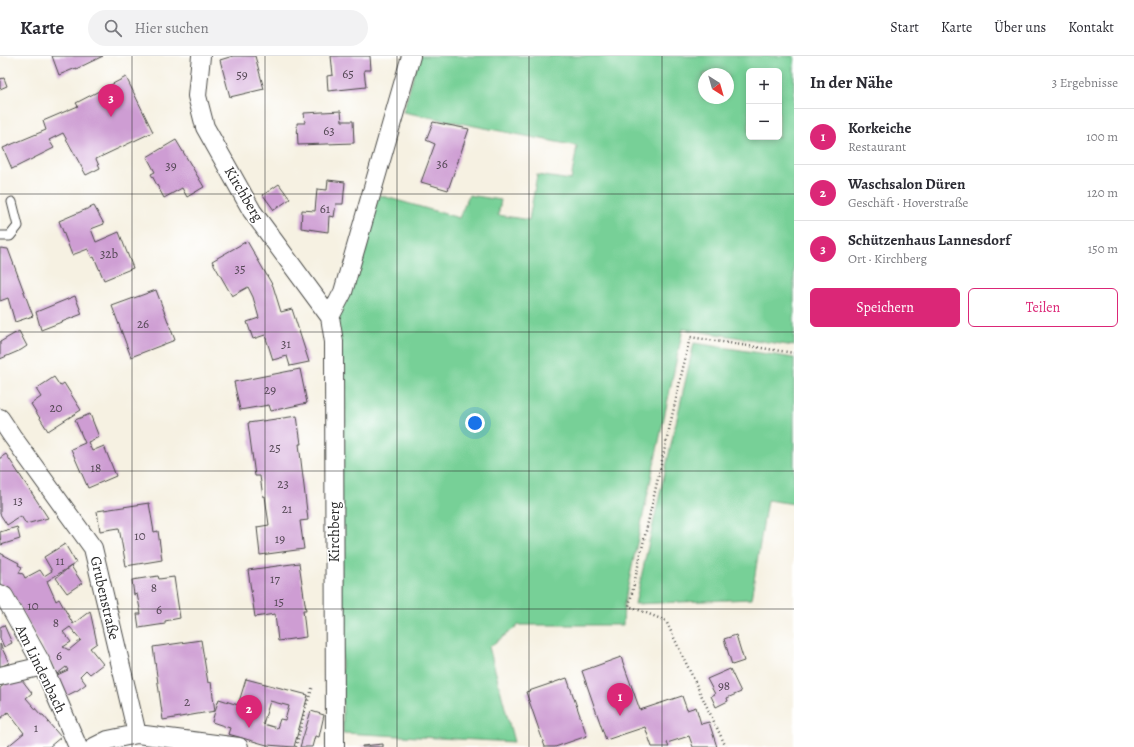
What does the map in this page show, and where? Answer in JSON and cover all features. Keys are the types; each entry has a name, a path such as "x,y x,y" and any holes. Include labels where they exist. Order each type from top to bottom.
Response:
{"street":[{"name":"Kirchberg","path":"201,56 197,96 205,126 252,211 330,317 334,342 335,747"},
{"path":"330,317 343,292 412,56"},
{"name":"Grubenstraße","path":"0,418 93,548 137,734"},
{"name":"Am Lindenbach","path":"0,594 4,596 42,666 77,744"},
{"path":"0,676 42,666"},
{"path":"94,747 108,740 137,734 239,747"}],"lane":[{"path":"0,236 10,236 18,226 12,202"}],"path":[{"path":"726,747 666,621 629,606 690,336 794,353"},
{"path":"296,747 305,710"}],"green space":[{"path":"419,56 794,56 794,346 683,329 624,604 623,625 519,625 489,647 514,742 343,733 336,319 379,195 459,218 469,195 501,200 498,215 529,220 537,175 571,180 577,146 403,112"},
{"path":"694,343 794,358 794,504 767,500 751,599 635,604"}],"building":[{"path":"52,56 103,56 76,69 59,75"},
{"path":"233,56 255,56 264,89 230,97 220,60"},
{"path":"331,56 370,56 371,70 364,70 366,87 328,91 327,76 333,75"},
{"path":"126,77 153,132 96,159 100,168 86,175 63,133 49,140 54,148 12,169 3,148 46,130 43,121 78,106 76,103"},
{"path":"4,78 7,86 0,89 0,79"},
{"path":"341,111 342,121 353,121 354,143 298,145 297,123 305,123 304,113"},
{"path":"433,122 469,129 448,190 421,182 435,144 426,140"},
{"path":"176,140 204,187 187,197 182,188 164,198 151,174 155,172 147,157"},
{"path":"328,180 345,182 343,204 336,204 334,217 329,216 328,232 301,228 302,210 315,211 317,189 327,190"},
{"path":"279,184 290,199 274,210 263,195"},
{"path":"94,206 104,224 91,229 96,242 119,232 133,268 104,280 94,257 92,258 88,249 72,255 59,221"},
{"path":"247,241 273,286 281,312 292,309 309,362 290,366 287,356 273,360 265,335 253,339 247,322 259,318 253,297 248,287 232,296 212,261"},
{"path":"0,248 8,249 33,316 15,322 8,298 0,301"},
{"path":"156,290 175,340 131,357 112,306"},
{"path":"75,296 82,314 41,330 36,312"},
{"path":"19,331 27,346 0,359 0,342"},
{"path":"300,369 307,403 271,411 269,405 240,410 234,382"},
{"path":"54,377 60,386 64,383 81,410 48,431 31,404 41,397 36,389"},
{"path":"90,414 99,437 88,442 92,451 104,446 116,476 88,488 71,449 85,443 75,420"},
{"path":"297,416 308,520 300,521 304,549 260,555 257,527 269,525 265,496 263,497 260,476 255,476 248,423"},
{"path":"6,454 48,518 26,524 21,516 7,525 0,514 0,458"},
{"path":"149,503 154,532 158,531 162,560 126,566 119,528 100,531 97,511"},
{"path":"17,527 20,539 1,545 0,532"},
{"path":"65,544 76,563 47,581 56,601 59,599 73,624 90,611 97,643 90,648 103,664 90,674 86,670 80,676 86,684 66,696 55,676 68,670 66,667 57,674 9,589 0,584 0,553 19,563 18,565 22,567 19,573 23,574 25,578 40,570 44,576 52,571 44,557","holes":["70,627 81,640 69,650 63,647 71,642 63,632"]},
{"path":"299,563 306,610 303,610 306,637 278,641 275,614 255,617 248,570"},
{"path":"71,566 82,583 67,593 56,578"},
{"path":"158,576 159,579 174,577 180,618 165,621 165,624 139,628 137,614 141,614 137,594 134,595 132,580"},
{"path":"4,625 12,643 4,647 0,638 0,627"},
{"path":"736,635 744,661 732,665 724,639"},
{"path":"201,640 208,683 211,682 215,711 163,720 153,647"},
{"path":"0,644 9,663 0,667"},
{"path":"621,657 640,710 682,696 687,710 696,707 701,724 709,722 717,747 693,747 689,736 667,743 669,747 652,747 645,727 606,740 582,671"},
{"path":"730,669 741,692 727,698 728,701 716,707 711,696 715,694 707,679"},
{"path":"567,678 587,736 555,747 545,747 526,692"},
{"path":"246,679 308,695 294,747 267,745 228,734 230,728 212,722 219,699 238,705","holes":["270,701 289,706 285,720 280,719 277,728 263,724"]},
{"path":"22,680 32,693 26,698 41,715 43,715 61,737 49,747 7,747 24,733 8,712 0,719 0,688 7,682"},
{"path":"311,711 324,715 319,737 315,736 312,747 300,747"},
{"path":"383,744 383,747 362,747 362,746"}],"place":[{"name":"Schützenhaus Lannesdorf","path":"111,117"},
{"name":"Korkeiche","path":"620,716"},
{"name":"Waschsalon Düren","path":"249,728"}]}
